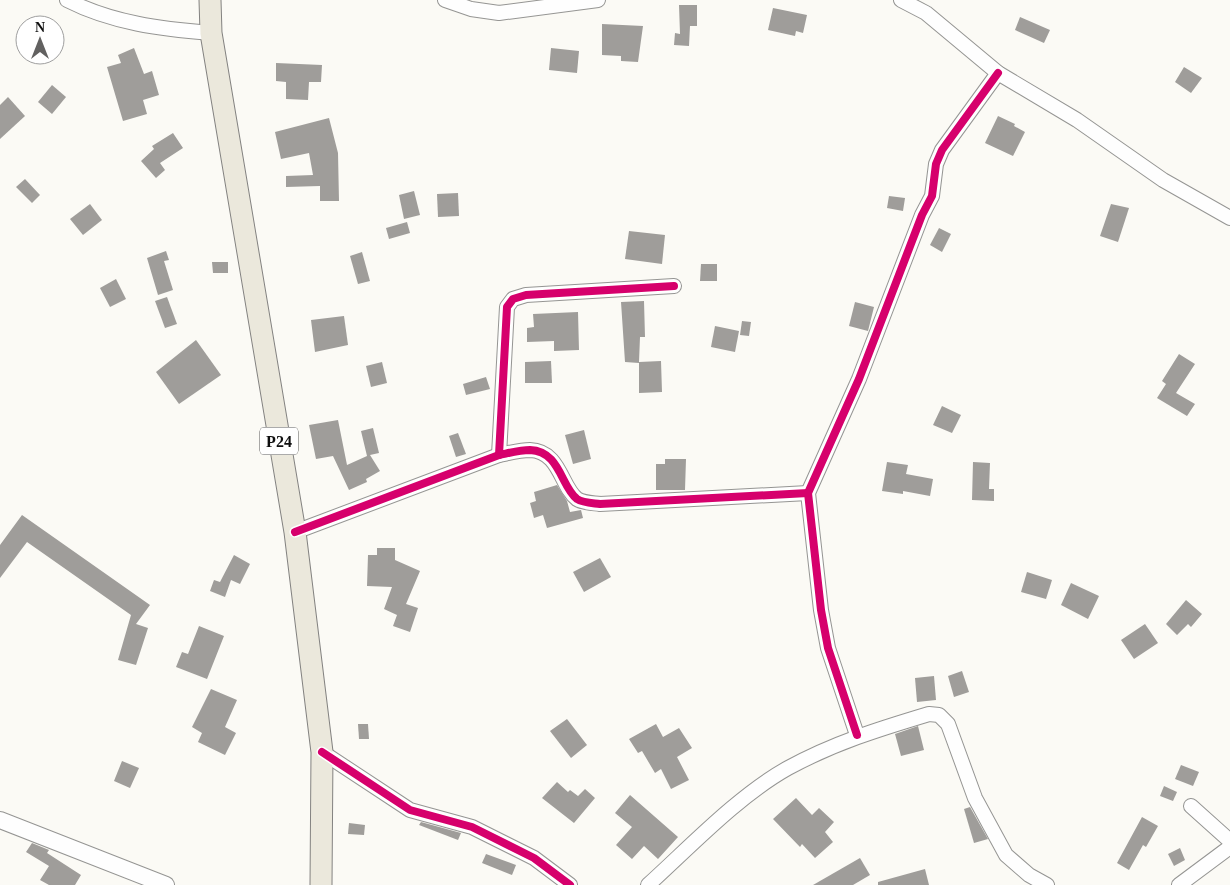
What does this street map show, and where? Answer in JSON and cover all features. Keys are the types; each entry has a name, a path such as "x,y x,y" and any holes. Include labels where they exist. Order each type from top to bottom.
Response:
{"main road":[{"name":"P24","path":"210,0 211,33 295,532 322,752 321,885"}],"street":[{"path":"67,0 85,9 151,28 211,33"},
{"path":"445,0 470,9 499,13 598,0"},
{"path":"901,0 926,13 998,72 1077,120 1163,180 1230,218"},
{"path":"857,735 828,648 821,610 808,493 859,379 922,215 932,196 935,172 942,150 998,72"},
{"path":"499,455 507,307 513,298 526,295 674,286"},
{"path":"295,532 499,455 531,450 543,453 554,463 577,499 600,504 808,493"},
{"path":"648,885 756,789 787,769 857,735 929,714 939,715 948,724 975,798 1006,855 1029,874 1047,885"},
{"path":"322,752 410,810 472,826 534,858 570,885"},
{"path":"1192,806 1230,841"},
{"path":"0,820 166,885"},
{"path":"1179,885 1230,848"}],"building":[{"path":"679,5 697,5 697,26 690,26 689,46 674,45 675,33 680,34"},
{"path":"773,8 807,15 803,33 796,31 795,36 768,30"},
{"path":"1020,17 1050,30 1044,43 1015,30"},
{"path":"602,24 643,26 638,62 621,61 621,56 602,55"},
{"path":"134,48 144,74 152,71 159,95 143,100 147,114 123,121 107,67 121,63 118,55"},
{"path":"551,48 579,51 577,73 549,70"},
{"path":"276,63 322,65 321,82 309,82 308,100 286,99 286,82 276,81"},
{"path":"1184,67 1202,78 1191,93 1175,82"},
{"path":"52,85 66,97 52,114 38,102"},
{"path":"8,97 25,116 0,139 0,105"},
{"path":"998,116 1015,124 1014,126 1025,132 1013,156 985,143"},
{"path":"329,118 338,153 339,201 320,201 320,186 286,187 286,176 313,175 309,153 281,159 275,132"},
{"path":"173,133 183,148 160,163 165,170 156,178 141,161 154,149 152,146"},
{"path":"25,179 40,195 32,203 16,187"},
{"path":"414,191 420,215 404,219 399,195"},
{"path":"458,193 459,216 438,217 437,194"},
{"path":"889,196 905,198 903,211 887,208"},
{"path":"90,204 102,220 83,235 70,219"},
{"path":"1111,204 1129,208 1118,242 1100,236"},
{"path":"407,222 410,233 389,239 386,228"},
{"path":"939,228 951,234 942,252 930,245"},
{"path":"629,231 665,235 662,264 625,259"},
{"path":"166,251 169,260 164,261 173,290 158,295 147,258"},
{"path":"362,252 370,281 358,284 350,256"},
{"path":"212,262 228,262 228,273 213,273"},
{"path":"701,264 717,264 717,281 700,281"},
{"path":"116,279 126,299 110,307 100,288"},
{"path":"167,297 177,324 165,328 155,301"},
{"path":"644,301 645,337 640,337 639,362 661,361 662,392 639,393 639,363 625,362 621,302"},
{"path":"855,302 874,307 868,331 849,326"},
{"path":"578,312 579,350 554,351 554,341 527,342 527,328 534,327 533,314"},
{"path":"344,316 348,345 315,352 311,320"},
{"path":"742,321 751,322 749,336 740,335"},
{"path":"715,326 739,331 735,352 711,347"},
{"path":"196,340 221,375 179,404 156,372"},
{"path":"1179,354 1195,364 1176,393 1195,404 1187,416 1157,398 1166,384 1162,381"},
{"path":"551,361 552,383 525,383 525,362"},
{"path":"382,362 387,383 371,387 366,366"},
{"path":"486,377 490,389 466,395 463,384"},
{"path":"942,406 961,415 952,433 933,425"},
{"path":"338,420 347,465 367,456 361,431 373,428 379,453 370,455 380,471 366,479 367,482 349,490 333,456 316,459 309,425"},
{"path":"584,430 591,459 573,464 565,435"},
{"path":"458,433 466,454 456,457 449,436"},
{"path":"665,459 686,459 685,490 656,490 656,464 665,464"},
{"path":"887,462 908,465 906,474 933,479 930,496 903,491 903,494 882,491"},
{"path":"973,462 990,463 989,489 994,489 994,501 972,500"},
{"path":"557,485 567,501 570,512 581,510 583,518 547,528 543,515 534,518 530,503 536,501 534,492"},
{"path":"22,515 150,605 136,624 148,628 136,665 118,660 131,615 27,542 0,578 0,545"},
{"path":"377,548 395,548 395,560 420,571 406,604 418,608 410,632 393,626 397,615 384,609 392,587 367,586 368,555 377,555"},
{"path":"234,555 250,564 240,584 231,580 225,597 210,591 214,580 220,582"},
{"path":"600,558 611,577 584,592 573,572"},
{"path":"1027,572 1052,580 1046,599 1021,592"},
{"path":"1071,583 1099,596 1088,619 1061,605"},
{"path":"1186,600 1202,614 1191,627 1188,624 1177,635 1166,624"},
{"path":"1145,624 1158,643 1134,659 1121,640"},
{"path":"199,626 224,636 207,679 176,667 182,652 188,654"},
{"path":"962,671 969,692 954,697 948,676"},
{"path":"934,676 936,700 917,702 915,678"},
{"path":"211,689 237,700 225,727 236,733 225,755 198,742 202,733 192,727"},
{"path":"567,719 587,745 571,758 550,731"},
{"path":"358,724 368,724 369,739 359,739"},
{"path":"656,724 663,737 679,728 692,748 677,757 689,780 671,789 661,769 655,773 642,751 638,753 629,739"},
{"path":"918,726 924,750 901,756 895,734"},
{"path":"122,761 139,768 130,788 114,781"},
{"path":"1181,765 1199,772 1193,786 1175,779"},
{"path":"557,782 568,792 570,790 578,796 585,789 595,798 574,823 542,798"},
{"path":"1164,786 1177,792 1173,801 1160,796"},
{"path":"630,795 678,837 658,859 644,846 632,859 616,845 632,827 615,813"},
{"path":"796,798 812,815 819,808 834,822 825,832 833,842 815,858 802,844 800,847 773,819"},
{"path":"970,807 988,839 974,843 964,809"},
{"path":"1142,817 1158,826 1146,847 1143,845 1129,870 1117,863"},
{"path":"421,822 461,833 458,840 419,825"},
{"path":"349,823 365,825 364,835 348,834"},
{"path":"32,843 49,850 47,853 81,875 75,885 49,885 40,880 49,866 26,852"},
{"path":"1180,848 1185,860 1174,866 1168,854"},
{"path":"486,854 516,865 512,875 482,863"},
{"path":"860,858 870,875 853,885 813,885"},
{"path":"925,869 929,885 878,885 878,882"}],"cycle path":[{"path":"857,735 828,648 821,610 808,493 859,379 922,215 932,196 936,164 942,150 998,73"},
{"path":"499,455 507,307 513,299 526,295 674,286"},
{"path":"295,532 499,455 526,450 540,452 548,456 577,499 588,503 600,504 808,493"},
{"path":"322,752 410,810 472,827 534,858 570,885"}]}
